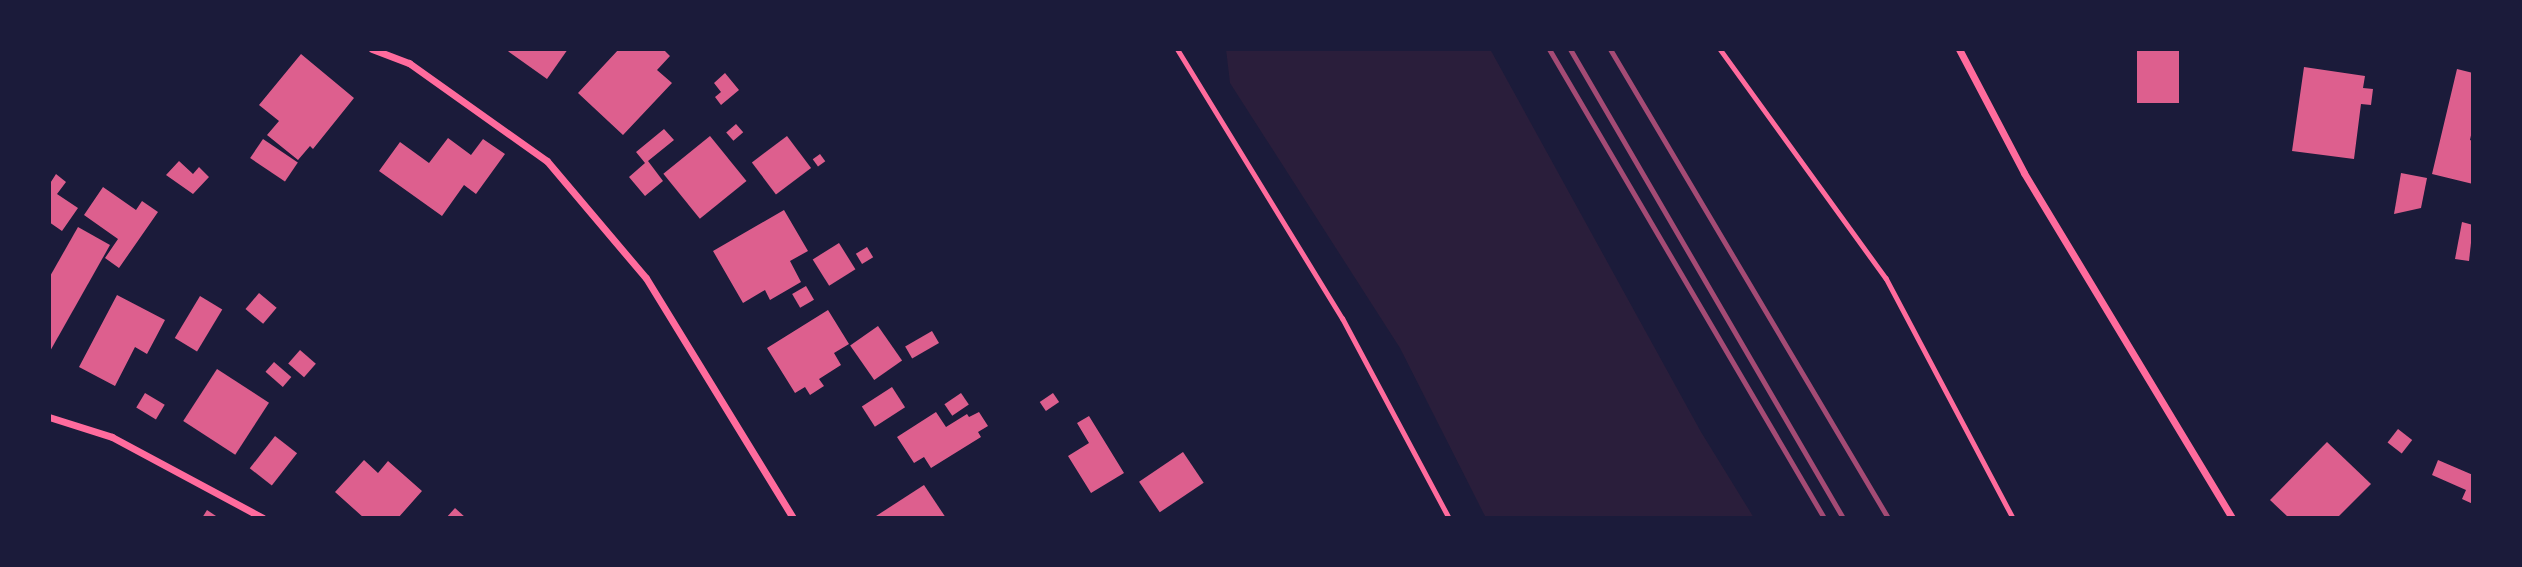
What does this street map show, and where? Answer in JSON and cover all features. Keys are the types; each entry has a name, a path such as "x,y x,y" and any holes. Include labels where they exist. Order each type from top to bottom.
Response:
{"street":[{"path":"372,49 409,63 547,161 646,278 793,518"},
{"path":"1959,49 2024,173 2232,518"},
{"path":"49,417 112,437 263,518"}],"lane":[{"path":"1177,49 1342,318 1449,518"}],"path":[{"path":"1720,49 1886,278 2013,518"}],"shaded area":[{"path":"1226,49 1490,49 1701,432 1754,518 1486,518 1400,348 1230,83"}],"building":[{"path":"505,49 568,49 547,79"},
{"path":"619,49 663,49 670,56 657,70 672,83 623,135 578,93"},
{"path":"2137,49 2179,49 2179,103 2137,103"},
{"path":"301,54 354,98 313,149 310,146 298,160 267,135 279,121 259,105"},
{"path":"2304,67 2365,76 2363,88 2373,89 2371,105 2361,104 2354,159 2292,151"},
{"path":"2457,69 2473,73 2473,126 2470,140 2473,141 2473,184 2432,174"},
{"path":"725,73 739,90 721,105 715,97 721,92 714,83"},
{"path":"736,124 743,132 733,141 726,133"},
{"path":"664,129 674,140 648,161 663,181 645,196 629,177 645,163 636,152"},
{"path":"710,136 747,181 700,219 663,174"},
{"path":"787,136 811,168 776,194 752,162"},
{"path":"448,138 471,155 483,139 505,154 476,194 464,185 442,216 379,171 400,142 429,163"},
{"path":"263,139 298,162 285,182 250,158"},
{"path":"820,154 825,161 818,167 813,159"},
{"path":"179,161 193,174 199,167 209,177 193,194 166,175"},
{"path":"2401,173 2427,178 2421,208 2394,214"},
{"path":"56,174 66,182 57,194 78,208 62,231 49,222 49,185"},
{"path":"103,187 136,210 142,201 158,212 119,268 105,258 118,239 84,215"},
{"path":"784,210 808,251 790,261 801,282 770,300 765,290 743,303 713,251"},
{"path":"2462,222 2473,225 2469,261 2455,259"},
{"path":"78,227 110,245 49,353 49,278"},
{"path":"839,243 855,269 829,286 813,259"},
{"path":"867,247 873,257 862,264 856,254"},
{"path":"806,286 814,300 800,308 792,294"},
{"path":"259,293 277,308 263,324 246,309"},
{"path":"117,295 165,320 147,354 135,347 115,386 79,367"},
{"path":"200,296 222,309 197,351 175,338"},
{"path":"828,310 849,344 834,353 841,365 819,379 824,386 810,395 805,387 795,393 767,348"},
{"path":"878,326 902,360 874,380 850,346"},
{"path":"932,331 939,343 912,359 905,346"},
{"path":"300,350 316,364 304,377 288,364"},
{"path":"274,362 291,377 283,387 265,372"},
{"path":"217,369 269,403 235,455 183,421"},
{"path":"892,387 905,407 875,427 862,407"},
{"path":"145,393 165,405 156,419 136,408"},
{"path":"961,393 969,405 952,416 944,404"},
{"path":"1053,393 1059,402 1046,411 1040,402"},
{"path":"936,412 946,427 967,414 969,417 979,412 988,426 978,432 981,437 931,468 924,457 914,463 897,437"},
{"path":"1089,416 1124,473 1091,493 1068,456 1089,443 1077,423"},
{"path":"2398,429 2412,440 2402,453 2388,442"},
{"path":"275,436 297,453 272,486 250,468"},
{"path":"2327,442 2371,484 2337,518 2289,518 2270,500"},
{"path":"1183,452 1204,483 1160,512 1139,482"},
{"path":"364,460 378,473 388,461 422,491 398,518 364,518 335,492"},
{"path":"2438,460 2473,475 2473,504 2462,499 2466,490 2432,475"},
{"path":"924,485 946,518 873,518"},
{"path":"455,508 466,518 446,518"},
{"path":"207,510 219,518 202,518"}],"railway":[{"path":"1549,49 1824,518"},
{"path":"1570,49 1843,518"},
{"path":"1610,49 1888,518"}]}
